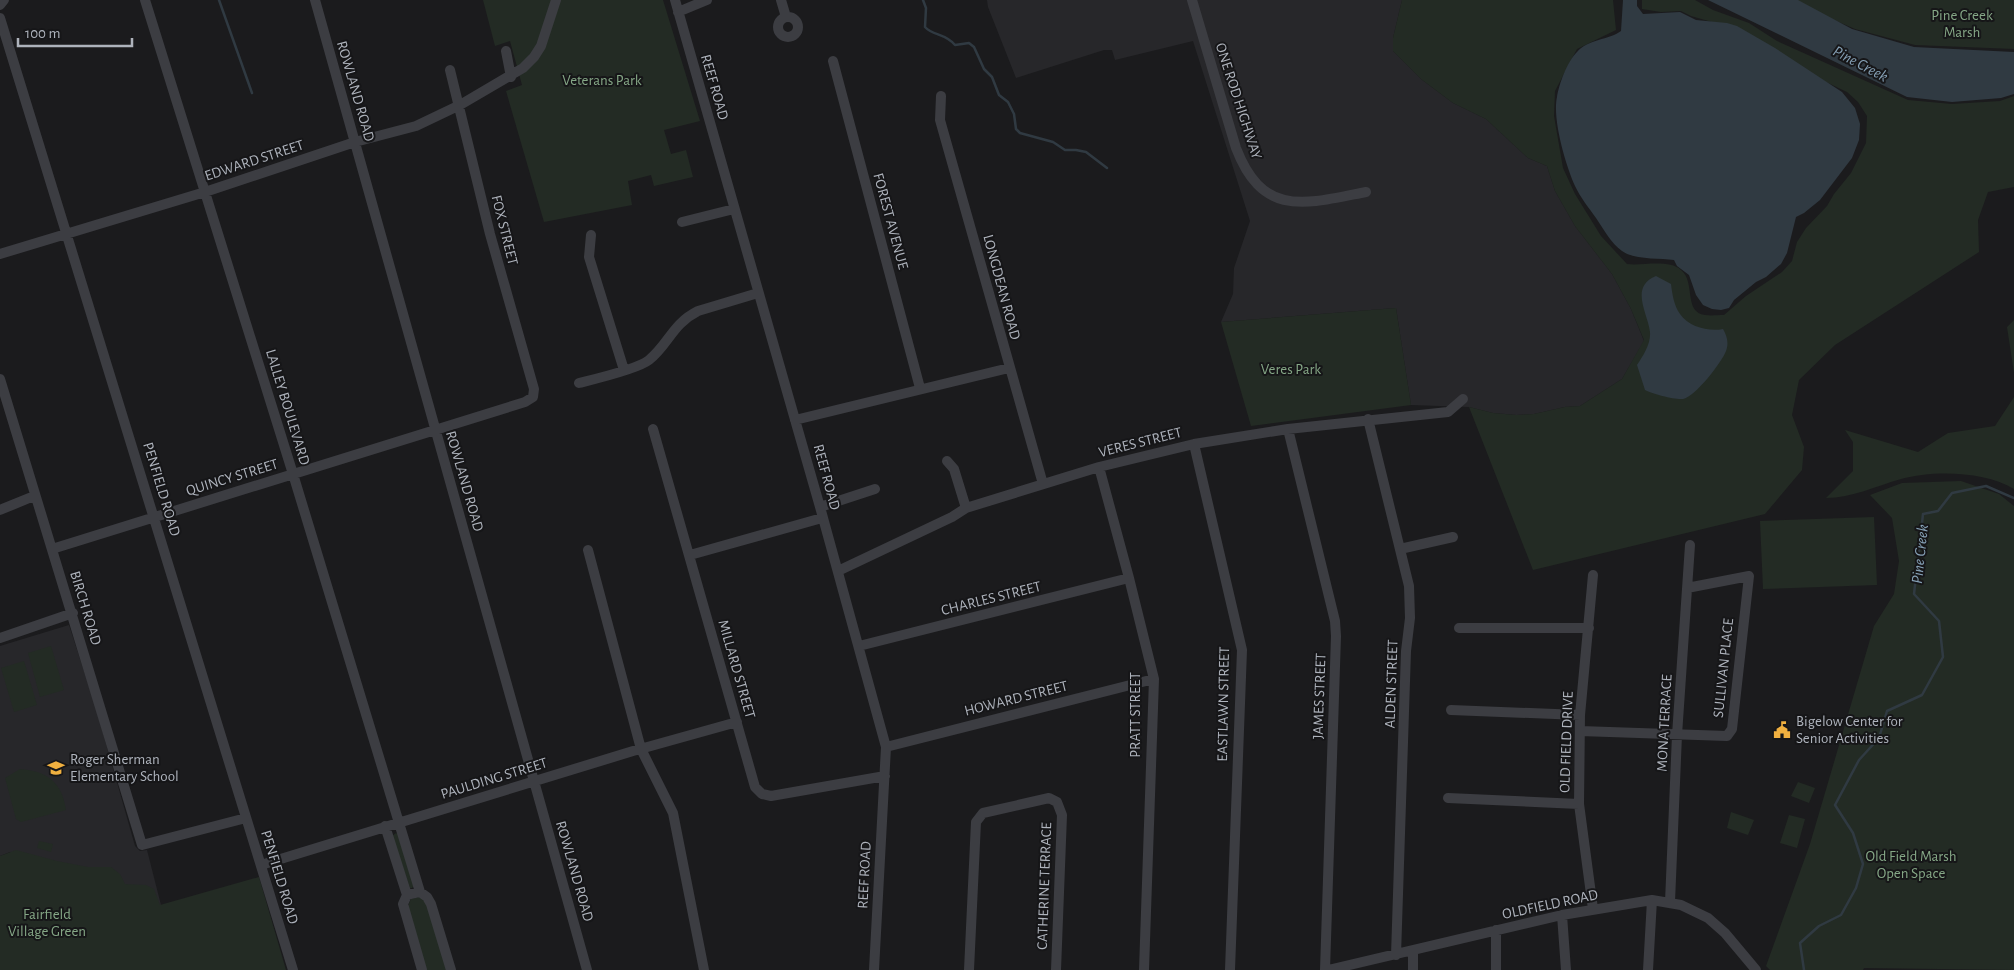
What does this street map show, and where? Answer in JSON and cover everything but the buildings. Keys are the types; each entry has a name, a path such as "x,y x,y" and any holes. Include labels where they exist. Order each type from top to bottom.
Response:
{"street":[{"path":"0,5 4,0"},
{"name":"LALLEY BOULEVARD","path":"146,0 420,892 427,897 431,904 452,970"},
{"name":"ROWLAND ROAD","path":"315,0 587,970"},
{"name":"EDWARD STREET","path":"0,254 205,192 355,142 416,126 460,105 511,77 523,68 534,57 541,46 556,0"},
{"name":"REEF ROAD","path":"675,0 820,507 886,747 874,970"},
{"path":"678,12 707,0"},
{"path":"781,0 786,17"},
{"name":"ONE ROD HIGHWAY","path":"1192,0 1236,148 1244,167 1257,185 1280,198 1310,203 1366,192"},
{"name":"PENFIELD ROAD","path":"0,18 293,970"},
{"path":"506,50 511,77"},
{"name":"FOREST AVENUE","path":"833,61 920,388"},
{"name":"FOX STREET","path":"450,70 490,234 534,389 533,397"},
{"name":"LONGDEAN ROAD","path":"941,96 940,120 1043,484"},
{"path":"682,222 734,209"},
{"path":"591,235 589,257 624,370"},
{"path":"579,384 647,362 657,353 677,326 689,316 698,311 758,293"},
{"path":"795,420 920,388 1009,368"},
{"name":"BIRCH ROAD","path":"0,379 3,401 73,614 142,845 246,818"},
{"name":"QUINCY STREET","path":"52,549 525,402 533,397"},
{"name":"VERES STREET","path":"838,571 952,517 966,508 1099,467 1194,444 1288,429 1448,412 1463,399"},
{"name":"ALDEN STREET","path":"1368,419 1409,586 1410,618 1406,651 1396,955"},
{"name":"MILLARD STREET","path":"653,429 755,788 762,794 771,796 884,776"},
{"name":"JAMES STREET","path":"1288,429 1335,629 1326,970"},
{"name":"EASTLAWN STREET","path":"1194,444 1242,650 1230,970"},
{"path":"948,461 954,469 966,508"},
{"name":"PRATT STREET","path":"1099,467 1154,679 1144,970"},
{"path":"820,507 874,489"},
{"path":"0,510 34,496"},
{"path":"690,555 822,518"},
{"path":"1400,549 1453,537"},
{"name":"MONA TERRACE","path":"1670,902 1677,735 1690,546"},
{"path":"588,550 641,749 673,814 704,970"},
{"name":"OLD FIELD DRIVE","path":"1593,575 1580,715 1579,804 1593,909"},
{"name":"SULLIVAN PLACE","path":"1580,731 1727,736 1732,729 1749,576 1687,588"},
{"name":"CHARLES STREET","path":"859,646 1129,578"},
{"path":"0,638 73,614"},
{"path":"1460,628 1589,628"},
{"name":"HOWARD STREET","path":"886,747 1154,679"},
{"path":"1451,710 1580,715"},
{"name":"PAULDING STREET","path":"261,864 533,781 737,722"},
{"name":"CATHERINE TERRACE","path":"970,970 974,827 976,822 983,814 1049,798 1057,802 1062,815 1056,970"},
{"path":"1448,798 1579,804"},
{"path":"385,826 408,895"},
{"path":"420,892 408,895 404,901 403,909 422,970"},
{"path":"1648,970 1652,900"},
{"name":"OLDFIELD ROAD","path":"1326,970 1562,915 1652,900 1670,902 1693,910 1713,922 1733,942 1756,970"},
{"path":"1562,915 1566,970"},
{"path":"1496,930 1496,970"},
{"path":"1412,970 1413,951"}],"shaded area":[{"path":"987,0 1402,0 1393,38 1393,51 1421,79 1453,103 1486,119 1528,158 1547,166 1555,191 1575,226 1612,274 1631,309 1644,341 1622,379 1580,406 1565,407 1534,414 1516,415 1493,413 1469,407 1411,405 1396,308 1221,322 1233,294 1234,268 1250,221 1193,41 1115,60 1112,50 1104,50 1016,78 988,7"},
{"name":"Roger Sherman Elementary School","path":"69,625 95,705 135,846 140,851 147,850 161,905 120,917 10,852 0,856 0,646"}],"green space":[{"name":"Veterans Park","path":"483,0 663,0 700,121 664,130 671,154 686,150 693,177 654,186 651,175 628,181 632,205 544,222 506,91 522,85 510,41 495,46"},
{"path":"1402,0 1613,0 1616,30 1577,49 1555,91 1554,116 1563,168 1575,194 1601,236 1627,264 1663,264 1681,270 1688,282 1692,303 1698,313 1724,315 1746,296 1782,272 1792,261 1797,242 1806,228 1827,206 1851,173 1866,143 1867,116 1858,102 1847,92 1826,82 1736,29 1691,16 1681,11 1661,12 1642,9 1642,0 1695,0 1713,10 1749,23 1777,41 1908,100 1952,104 2000,101 2014,96 2014,187 1988,192 1978,220 1979,252 1835,345 1799,380 1792,415 1804,447 1802,470 1765,514 1533,570 1469,407 1493,413 1516,415 1534,414 1565,407 1580,406 1622,379 1644,340 1631,309 1612,274 1575,226 1555,191 1547,166 1528,158 1486,119 1453,103 1421,79 1393,51 1393,38"},
{"name":"Pine Creek Marsh","path":"1788,0 2014,0 2014,49 1915,45 1855,29"},
{"name":"Veres Park","path":"1396,308 1411,405 1251,426 1221,322"},
{"path":"2014,320 2014,373 2007,327"},
{"path":"2014,397 2014,489 1989,479 1943,473 1914,476 1855,494 1826,498 1853,471 1853,442 1845,430 1918,452 1948,433 1995,426"},
{"name":"Old Field Marsh Open Space","path":"1961,481 1999,494 2014,506 2014,970 1864,968 1863,970 1770,970 1766,966 1810,844 1874,626 1894,594 1899,561 1892,518 1870,495 1902,483"},
{"path":"1874,517 1877,585 1763,589 1760,521"},
{"path":"51,646 64,690 40,697 28,653"},
{"path":"24,661 37,705 14,712 1,668"},
{"path":"20,769 38,772 52,780 61,792 66,810 21,822 16,819 5,778"},
{"path":"1798,782 1815,788 1809,803 1791,796"},
{"path":"1731,812 1754,820 1748,835 1727,828"},
{"path":"1789,815 1805,819 1797,848 1780,843"},
{"path":"396,833 398,834 414,886 412,888 410,888 392,836"},
{"path":"39,841 53,844 51,852 37,848"},
{"name":"Fairfield Village Green","path":"16,850 88,867 111,867 120,874 125,884 146,885 154,889 160,905 259,877 286,970 0,970 0,856"},
{"path":"419,897 425,900 448,970 426,970 407,908 411,899"}],"water":[{"path":"1623,0 1637,0 1637,6 1643,14 1680,12 1696,20 1727,23 1737,26 1775,48 1842,92 1855,108 1860,124 1859,140 1852,158 1820,200 1796,217 1787,253 1781,264 1734,300 1729,308 1721,310 1712,309 1703,305 1696,295 1689,275 1677,266 1674,260 1633,256 1618,248 1579,194 1568,167 1556,117 1557,97 1562,80 1573,56 1582,48 1587,44 1621,31"},
{"path":"1708,0 1798,0 1852,29 1914,47 2014,52 2014,94 2001,98 1952,102 1907,97"},
{"path":"1656,276 1671,284 1676,307 1684,318 1700,328 1723,329 1726,334 1726,351 1714,370 1701,386 1683,399 1675,399 1645,390 1637,365 1646,350 1650,336 1642,301 1643,287"}],"waterway":[{"path":"219,0 252,93"},
{"path":"923,0 926,8 925,27 947,38 955,45 969,43 974,47 984,69 992,77 999,95 1008,102 1014,114 1016,129 1020,133 1053,142 1065,150 1086,152 1107,168"},
{"name":"Pine Creek","path":"1804,970 1800,943 1819,926 1841,915 1856,888 1863,864 1853,833 1835,805 1859,760 1879,738 1887,711 1922,695 1943,657 1939,621 1914,594 1923,514 1938,511 1952,493 1986,486 2014,498"}],"place":[{"name":"Bigelow Center for Senior Activities","path":"1782,730"},
{"name":"Roger Sherman Elementary School","path":"56,768"}]}
